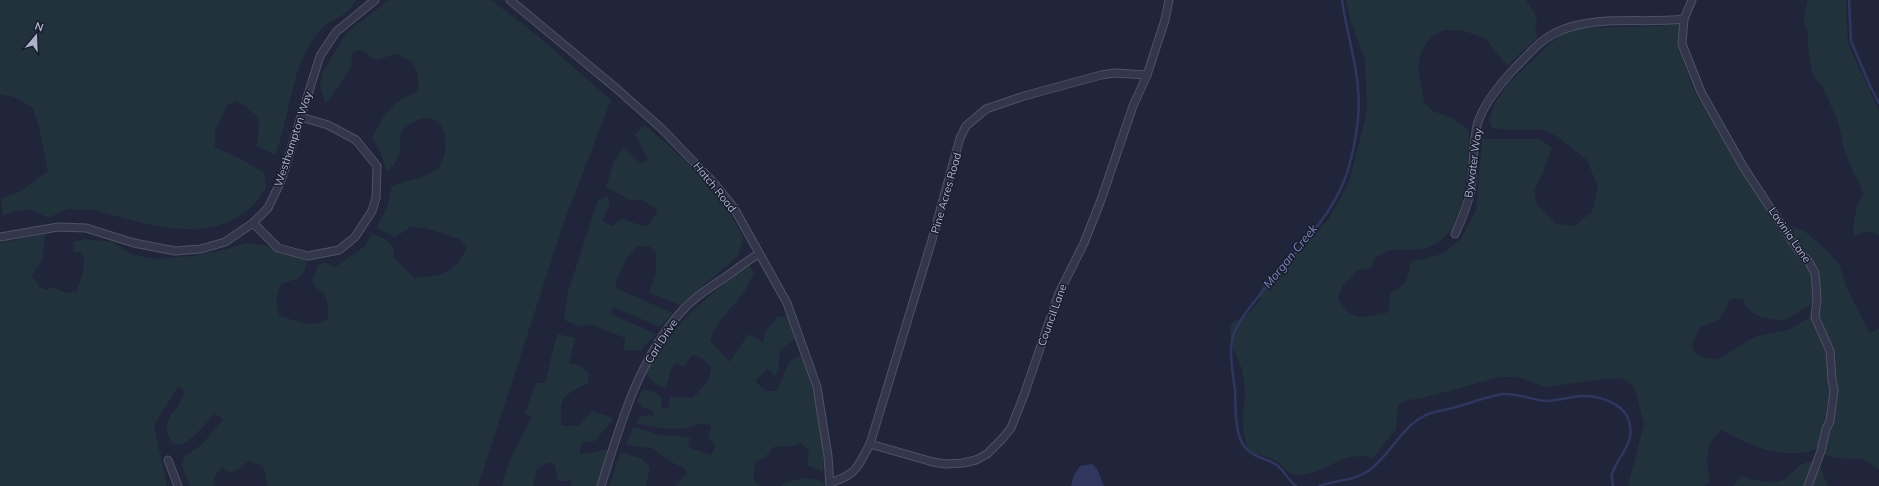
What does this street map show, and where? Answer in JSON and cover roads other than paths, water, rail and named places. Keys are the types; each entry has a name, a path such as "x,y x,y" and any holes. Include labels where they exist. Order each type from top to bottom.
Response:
{"street":[{"name":"Westhampton Way","path":"0,237 58,227 86,228 134,242 175,251 201,250 225,242 253,223 268,208 281,181 320,56 336,32 375,0"},
{"name":"Hatch Road","path":"510,0 641,110 688,154 734,208 787,303 817,387 828,456 830,484"},
{"name":"Council Lane","path":"870,444 933,462 954,464 976,460 987,454 1011,428 1059,293 1087,236 1119,151 1133,106 1147,75 1165,20 1169,0"},
{"name":"Lavinia Lane","path":"1692,0 1684,19 1682,44 1701,92 1744,168 1798,250 1810,262 1815,273 1817,298 1815,317 1830,351 1834,390 1830,421 1826,429 1821,451 1808,486"},
{"name":"Bywater Way","path":"1455,234 1465,214 1470,189 1478,122 1487,104 1510,74 1533,50 1554,33 1574,26 1603,21 1664,22 1684,19"},
{"name":"Pine Acres Road","path":"870,444 932,240 960,138 966,126 986,109 1018,98 1101,75 1114,73 1147,75"},
{"path":"253,223 278,248 308,256 339,250 355,237 372,211 376,198 377,166 356,140 328,125 301,117"},
{"name":"Carl Drive","path":"601,486 639,376 652,350 681,312 703,292 745,262 759,254"},
{"path":"830,484 855,471 870,444"},
{"path":"168,460 178,486"}],"water":[{"path":"1092,464 1097,469 1104,486 1071,486 1073,477 1080,466"}],"waterway":[{"name":"Morgan Creek","path":"1296,486 1278,466 1253,454 1242,442 1237,425 1231,347 1234,333 1245,314 1322,220 1346,176 1352,156 1356,133 1359,99 1357,78 1342,0"},
{"path":"1849,0 1851,41 1879,103"},
{"name":"Morgan Creek","path":"1319,486 1351,479 1368,471 1383,458 1408,428 1424,416 1491,396 1503,394 1545,401 1588,396 1610,401 1622,409 1629,421 1630,437 1625,450 1614,468 1612,474 1613,486"}]}
